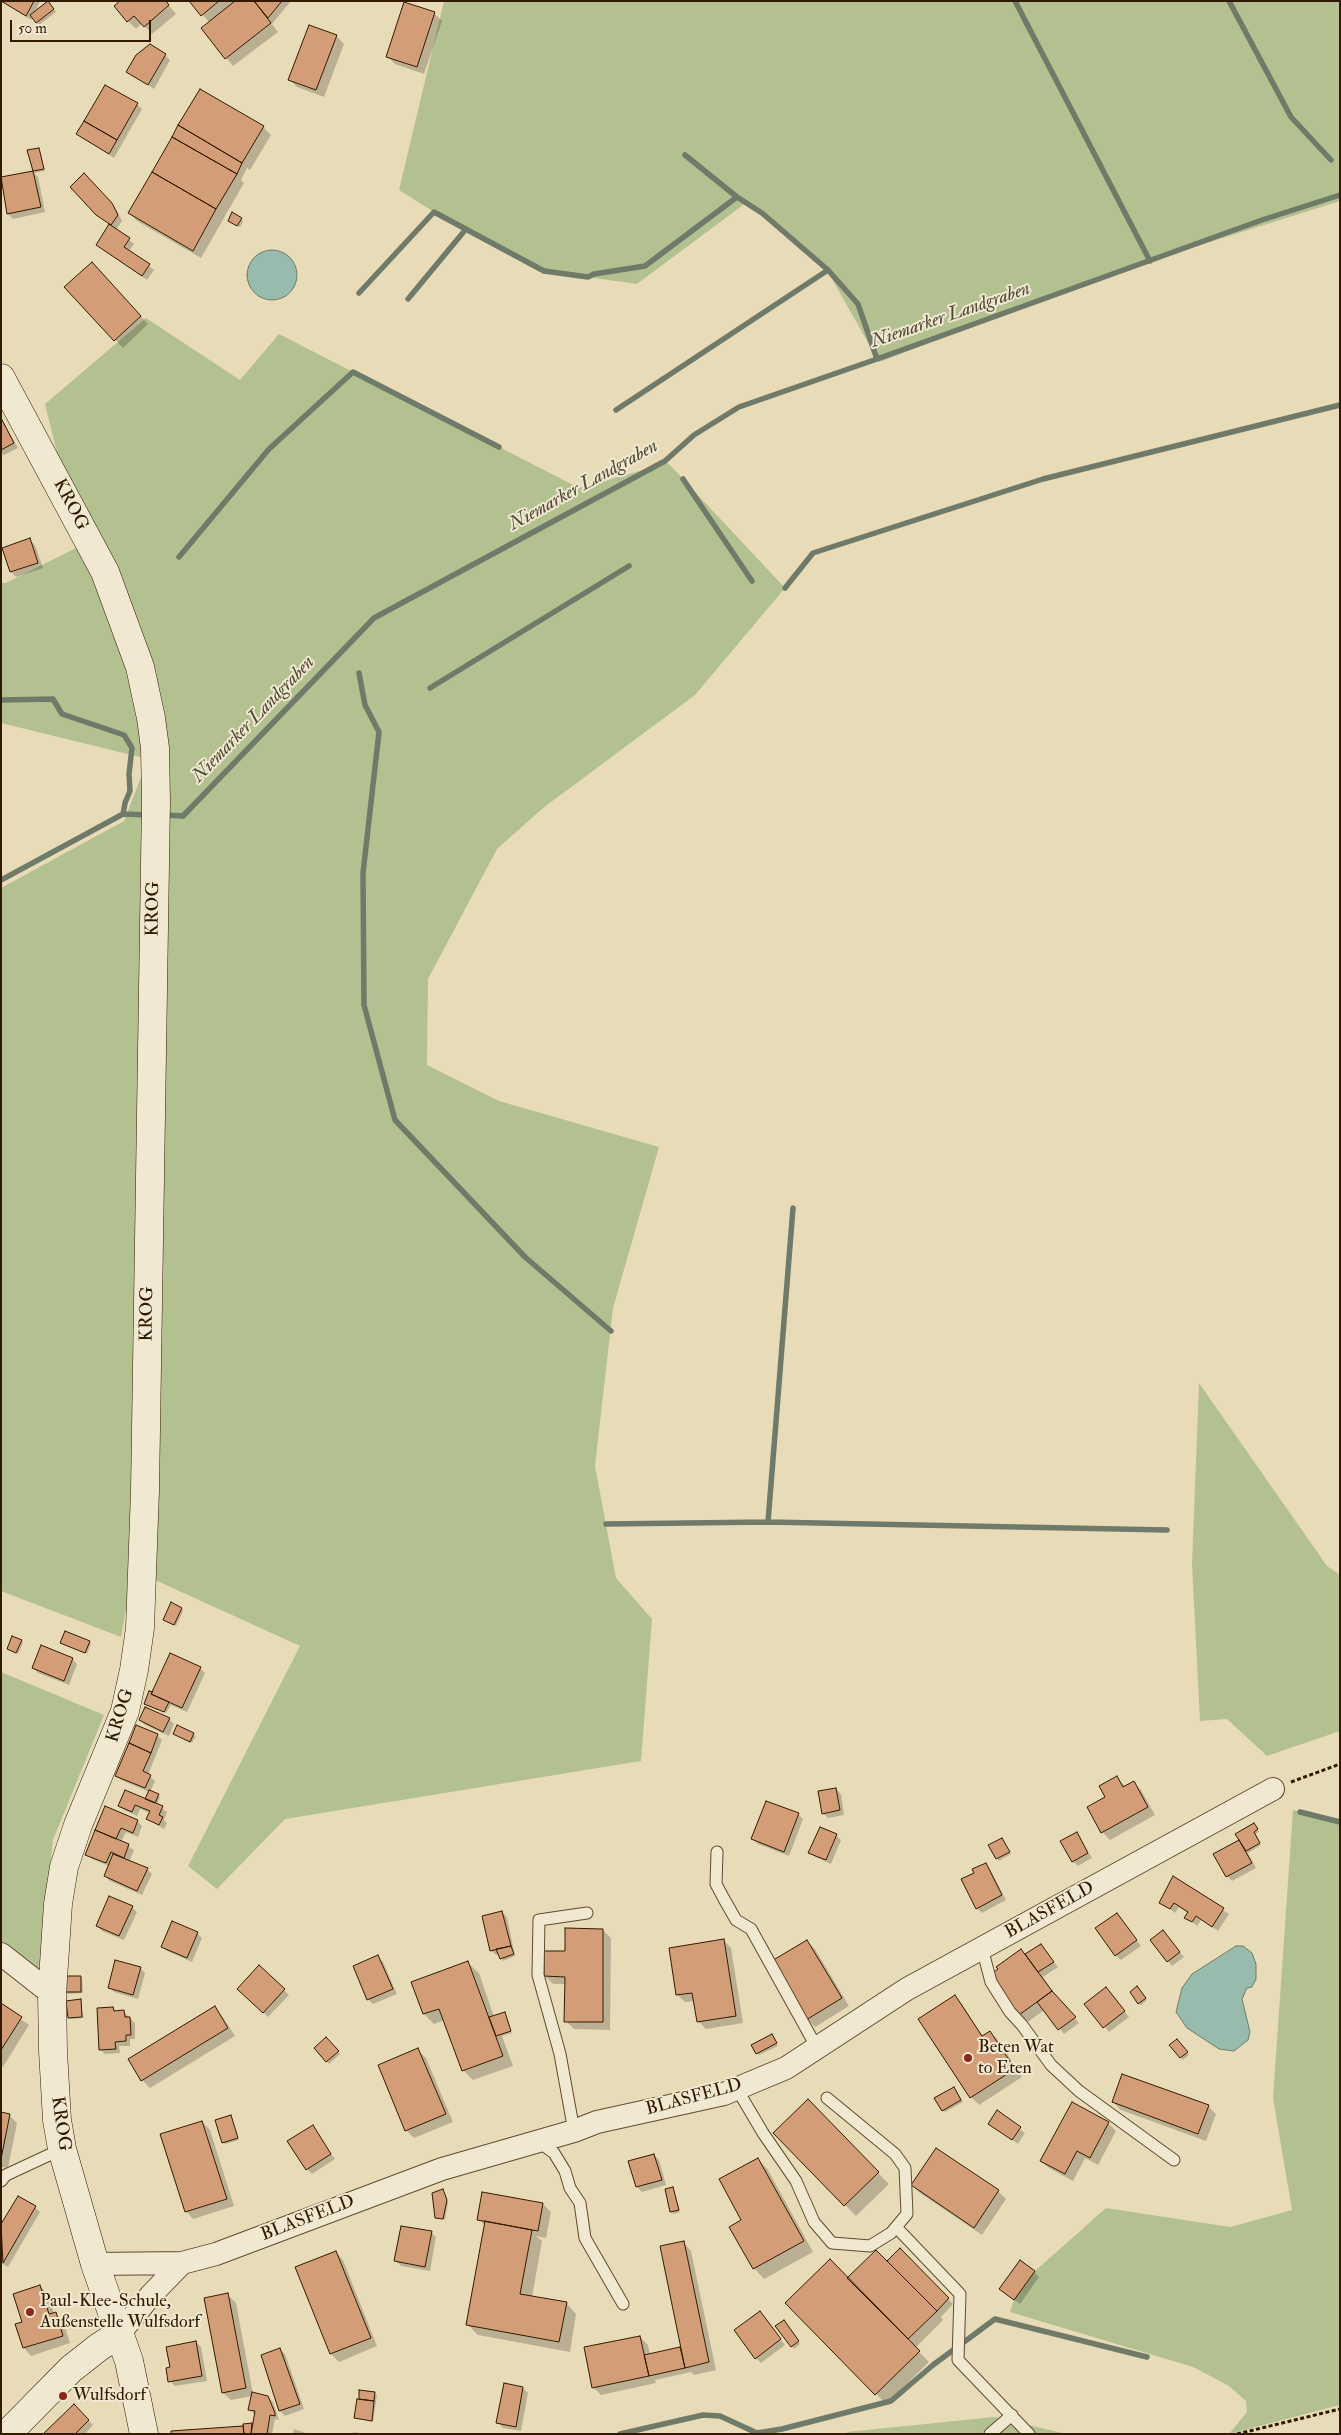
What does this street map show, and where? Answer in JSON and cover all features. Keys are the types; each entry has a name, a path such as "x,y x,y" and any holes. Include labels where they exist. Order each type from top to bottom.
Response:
{"street":[{"name":"KROG","path":"1,378 105,572 140,666 155,748 156,812 145,1500 140,1628 134,1670 125,1711 78,1826 64,1867 58,1904 52,1994 57,2120 62,2149 96,2264 136,2388 144,2434"},
{"name":"BLASFELD","path":"96,2264 182,2263 216,2254 442,2168 574,2131 596,2122 724,2094 737,2089 786,2068 907,1989 1273,1790"},
{"path":"1,1954 52,1994"},
{"path":"7,2434 71,2369 99,2346 119,2334 151,2294 182,2263"}],"lane":[{"path":"717,1852 716,1884 724,1900 736,1920 751,1928 817,2048"},
{"path":"574,2131 560,2054 538,1975 539,1920 587,1913"},
{"path":"982,1948 991,1982 1010,2012 1022,2025 1051,2065 1079,2091 1174,2160"},
{"path":"737,2089 762,2133 796,2181 814,2222 832,2243 870,2246 891,2233 907,2214 905,2168 895,2154 827,2098"},
{"path":"538,2141 554,2153 565,2171 570,2188 580,2203 584,2238 623,2304"},
{"path":"1,2181 6,2175 62,2149"},
{"path":"896,2227 960,2294 958,2360 1029,2434"},
{"path":"990,2434 1012,2415"}],"path":[{"path":"1273,1790 1340,1764"},
{"path":"1236,2434 1340,2409"}],"green space":[{"path":"444,1 1340,1 1340,201 1150,261 879,362 828,272 747,202 637,284 544,271 434,212 399,190"},
{"path":"146,318 240,380 279,334 579,488 668,463 785,588 695,695 543,808 497,849 428,979 427,1065 499,1101 659,1147 613,1308 595,1466 616,1578 652,1619 641,1761 285,1819 217,1889 188,1866 300,1646 133,1570 121,1637 1,1591 1,888 124,821 148,759 1,723 1,583 6,583 80,546 45,404"},
{"path":"1199,1383 1327,1566 1340,1575 1340,1731 1267,1756 1227,1719 1200,1721 1192,1564"},
{"path":"1,1672 104,1715 53,1840 39,1970 1,1944"},
{"path":"1293,1810 1340,1820 1340,2405 1229,2434 1247,2412 1246,2401 1229,2386 1193,2367 1010,2312 1014,2300 1035,2271 1106,2208 1230,2227 1292,2210 1273,2098"},
{"path":"994,2417 1067,2434 847,2434 847,2432"}],"shaded area":[{"path":"267,250 277,250 290,257 297,270 297,280 290,293 277,300 267,300 258,296 251,289 247,280 247,270 251,261 258,254"},
{"path":"1236,1946 1243,1946 1252,1953 1256,1964 1256,1979 1252,1987 1247,1988 1242,1999 1250,2032 1248,2040 1234,2051 1219,2049 1187,2028 1176,2012 1182,1988 1192,1974"}],"building":[{"path":"1,1 34,1 26,16"},
{"path":"48,1 54,9 36,23 30,15"},
{"path":"120,1 166,1 169,5 144,27 134,16 127,22 114,6"},
{"path":"189,1 219,1 201,16"},
{"path":"235,1 254,1 271,23 225,59 201,28"},
{"path":"254,1 282,1 268,18"},
{"path":"404,2 435,12 417,67 386,57"},
{"path":"309,25 337,35 316,90 288,80"},
{"path":"150,44 166,54 148,85 126,72 136,55"},
{"path":"105,85 138,103 117,140 84,121"},
{"path":"200,89 264,126 242,163 178,125"},
{"path":"84,121 117,140 109,154 76,134"},
{"path":"178,125 242,163 237,174 172,137"},
{"path":"172,137 237,174 216,209 152,172"},
{"path":"39,148 44,169 33,171 27,150"},
{"path":"33,171 41,207 7,214 1,177"},
{"path":"152,172 216,209 193,251 128,213"},
{"path":"84,173 112,203 118,215 111,225 96,215 70,187"},
{"path":"232,212 242,218 237,226 228,221"},
{"path":"109,224 130,238 124,247 150,264 142,276 96,245"},
{"path":"92,262 141,316 114,341 64,287"},
{"path":"1,418 14,443 1,450"},
{"path":"30,538 38,563 10,572 2,548"},
{"path":"171,1602 182,1608 174,1625 163,1620"},
{"path":"65,1631 90,1641 85,1653 60,1643"},
{"path":"12,1636 22,1640 16,1653 7,1649"},
{"path":"41,1645 73,1658 64,1681 32,1668"},
{"path":"170,1653 201,1667 182,1708 151,1694"},
{"path":"149,1691 153,1692 151,1694 169,1702 164,1712 144,1704"},
{"path":"145,1707 170,1718 163,1732 139,1720"},
{"path":"136,1725 158,1734 151,1753 129,1743"},
{"path":"177,1725 194,1733 190,1742 173,1734"},
{"path":"129,1743 151,1753 143,1771 151,1775 145,1788 115,1776"},
{"path":"1117,1776 1123,1787 1134,1781 1148,1807 1101,1833 1087,1807 1105,1797 1099,1786"},
{"path":"836,1788 840,1810 822,1814 818,1791"},
{"path":"125,1790 163,1806 159,1815 163,1817 159,1825 146,1819 150,1811 135,1805 132,1812 118,1806"},
{"path":"149,1790 159,1794 155,1803 145,1799"},
{"path":"766,1801 799,1813 784,1852 751,1839"},
{"path":"105,1806 138,1820 133,1833 121,1828 116,1839 95,1830"},
{"path":"1254,1823 1258,1829 1254,1832 1260,1843 1246,1851 1235,1834"},
{"path":"820,1827 837,1834 826,1860 808,1853"},
{"path":"95,1830 129,1844 124,1858 111,1852 106,1863 85,1855"},
{"path":"1077,1832 1088,1853 1072,1862 1060,1841"},
{"path":"1002,1838 1010,1852 996,1859 988,1845"},
{"path":"1239,1840 1252,1863 1226,1877 1213,1854"},
{"path":"113,1854 148,1868 137,1891 104,1876"},
{"path":"986,1863 1002,1895 976,1909 961,1879 974,1873 972,1869"},
{"path":"1173,1876 1224,1908 1212,1927 1196,1916 1192,1922 1184,1918 1188,1912 1174,1903 1170,1909 1159,1903"},
{"path":"109,1896 133,1906 119,1936 96,1926"},
{"path":"502,1911 511,1946 490,1951 482,1916"},
{"path":"1117,1913 1137,1940 1115,1956 1095,1928"},
{"path":"172,1921 198,1932 187,1958 161,1947"},
{"path":"565,1928 603,1929 603,2022 564,2022 565,1977 544,1976 544,1951 565,1951"},
{"path":"1163,1930 1180,1952 1167,1962 1150,1940"},
{"path":"724,1939 736,2016 697,2022 692,1993 676,1995 669,1948"},
{"path":"807,1940 842,1998 806,2020 770,1962"},
{"path":"1041,1944 1054,1962 1038,1972 1025,1954"},
{"path":"511,1946 514,1954 500,1959 496,1949"},
{"path":"1021,1949 1052,1991 1019,2015 990,1975 998,1969 996,1967"},
{"path":"378,1955 393,1989 367,2000 353,1966"},
{"path":"115,1960 141,1967 133,1995 108,1988"},
{"path":"468,1961 503,2056 462,2071 439,2009 423,2014 411,1982"},
{"path":"259,1965 285,1989 263,2013 237,1989"},
{"path":"65,1976 81,1976 81,1992 65,1992"},
{"path":"1137,1986 1146,1998 1138,2004 1130,1992"},
{"path":"1106,1987 1125,2011 1103,2028 1084,2004"},
{"path":"1052,1991 1076,2017 1058,2030 1037,2002"},
{"path":"955,1995 982,2036 990,2031 1015,2069 970,2098 918,2019"},
{"path":"81,1999 82,2017 68,2018 66,2001"},
{"path":"1,2003 22,2017 1,2050"},
{"path":"215,2006 228,2028 141,2081 128,2059"},
{"path":"113,2007 114,2011 124,2010 125,2017 130,2017 131,2035 126,2035 126,2041 115,2042 116,2049 99,2050 97,2008"},
{"path":"505,2012 511,2031 496,2036 489,2017"},
{"path":"772,2034 777,2043 756,2054 751,2045"},
{"path":"326,2037 339,2051 326,2062 314,2048"},
{"path":"1177,2039 1188,2052 1180,2058 1169,2045"},
{"path":"418,2048 446,2114 405,2131 378,2065"},
{"path":"1122,2074 1209,2105 1198,2134 1112,2102"},
{"path":"954,2087 961,2100 942,2111 934,2098"},
{"path":"808,2099 879,2172 844,2206 773,2133"},
{"path":"1072,2102 1109,2122 1090,2158 1077,2151 1065,2174 1040,2161"},
{"path":"997,2110 1021,2127 1012,2140 988,2124"},
{"path":"1,2112 10,2114 1,2159"},
{"path":"231,2115 238,2138 222,2143 215,2120"},
{"path":"202,2121 227,2199 185,2212 160,2134"},
{"path":"313,2125 331,2154 306,2170 287,2141"},
{"path":"936,2148 999,2190 974,2228 911,2185"},
{"path":"654,2154 662,2180 636,2187 628,2161"},
{"path":"758,2158 804,2241 753,2269 729,2227 741,2220 719,2179"},
{"path":"673,2187 679,2210 670,2212 665,2189"},
{"path":"443,2189 447,2200 443,2219 435,2218 432,2193"},
{"path":"482,2192 543,2203 538,2231 477,2220"},
{"path":"18,2196 36,2206 3,2263 1,2224"},
{"path":"485,2221 532,2230 520,2294 567,2302 559,2342 466,2325"},
{"path":"401,2226 432,2231 425,2267 394,2261"},
{"path":"684,2241 709,2362 685,2368 660,2246"},
{"path":"900,2248 949,2298 937,2311 887,2261"},
{"path":"876,2250 937,2311 908,2339 847,2278"},
{"path":"336,2251 371,2338 330,2354 295,2267"},
{"path":"830,2259 920,2351 875,2395 785,2303"},
{"path":"1020,2260 1035,2271 1014,2300 999,2289"},
{"path":"40,2285 49,2314 56,2312 63,2336 23,2348 15,2324 22,2322 13,2294"},
{"path":"228,2293 246,2388 222,2393 204,2298"},
{"path":"760,2311 781,2339 755,2359 734,2330"},
{"path":"784,2320 799,2341 791,2347 775,2326"},
{"path":"640,2336 649,2376 592,2388 584,2347"},
{"path":"196,2341 202,2376 168,2382 166,2368 170,2367 166,2347"},
{"path":"680,2347 685,2368 649,2376 644,2355"},
{"path":"280,2348 300,2404 279,2411 261,2355"},
{"path":"504,2383 523,2387 516,2427 496,2423"},
{"path":"359,2390 375,2392 374,2401 359,2399"},
{"path":"252,2392 268,2396 275,2413 275,2416 270,2415 267,2434 251,2434 255,2411 248,2410"},
{"path":"357,2399 374,2401 372,2421 354,2418"},
{"path":"74,2404 89,2420 75,2434 43,2434"},
{"path":"252,2423 251,2434 244,2434 243,2424"},
{"path":"243,2426 244,2434 171,2434 171,2431"}],"waterway":[{"path":"1015,1 1150,261"},
{"path":"1229,1 1291,117 1331,160"},
{"path":"685,155 737,197 762,213 828,270 858,304 877,359"},
{"name":"Niemarker Landgraben","path":"164,815 183,816 374,618 665,461 694,435 739,407 1262,220 1340,195"},
{"path":"359,293 434,212 544,271 588,277 594,274 645,266 737,197"},
{"path":"408,299 466,229"},
{"path":"616,410 828,270"},
{"path":"179,557 269,449 353,372 499,447"},
{"path":"785,588 813,553 1043,479 1340,405"},
{"path":"683,479 752,581"},
{"path":"430,688 629,566"},
{"path":"359,673 365,705 379,732 363,873 364,1005 395,1120 525,1257 611,1331"},
{"path":"1,700 53,699 62,714 124,735 132,748 129,774 130,791 123,814"},
{"name":"Niemarker Landgraben","path":"1,880 123,814 150,815"},
{"path":"793,1208 768,1522 1167,1530"},
{"path":"606,1524 768,1522"},
{"path":"1300,1812 1340,1822"},
{"path":"620,2434 703,2415 720,2416 757,2433 782,2429 891,2401 933,2365 995,2319 1147,2357"}],"place":[{"name":"Beten Wat to Eten","path":"968,2058"},
{"name":"Paul-Klee-Schule, Außenstelle Wulfsdorf","path":"30,2312"},
{"name":"Wulfsdorf","path":"63,2396"}]}
